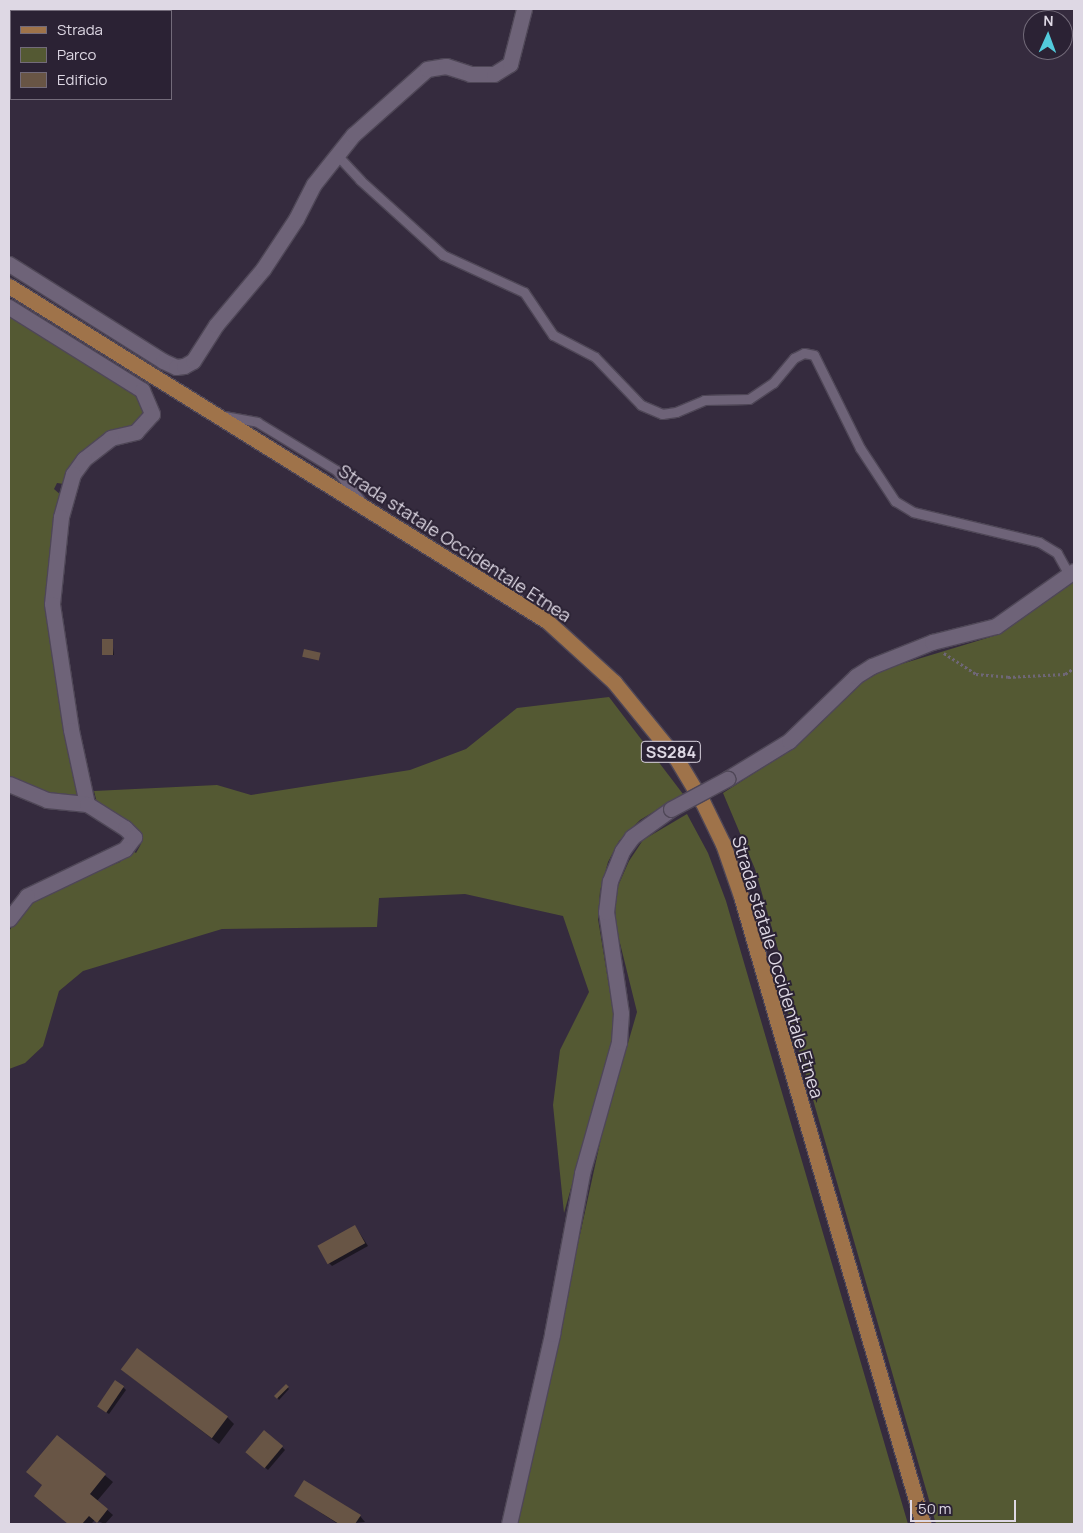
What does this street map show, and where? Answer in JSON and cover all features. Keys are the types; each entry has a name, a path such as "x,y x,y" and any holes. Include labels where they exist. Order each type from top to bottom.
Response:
{"main road":[{"name":"Strada statale Occidentale Etnea","path":"9,286 547,621 582,649 645,718 703,803 723,844 741,896 923,1524"}],"street":[{"path":"9,264 164,361 176,367 184,366 193,361 216,325 263,270 296,219 314,184 373,115 427,70 446,66 470,74 494,74 510,64 524,9"},
{"path":"9,307 142,390 152,414 136,432 111,438 84,458 73,474 61,517 52,604 71,730 86,804"},
{"path":"509,1524 552,1334 582,1173 619,1042 620,1005 606,912 610,881 622,851 632,837 670,809 727,779 789,741 856,676 872,666 932,642 996,626 1072,573"},
{"path":"9,784 47,800 86,804 125,828 134,837 125,849 27,896 9,919"}],"lane":[{"path":"337,155 360,180 443,255 524,292 553,335 595,357 641,405 662,414 676,412 704,400 749,399 773,383 794,358 804,353 814,355 860,448 895,501 913,512 1039,542 1057,553 1072,573"}],"path":[{"path":"932,642 950,659 976,674 1008,677 1065,674 1074,668"}],"green space":[{"path":"9,314 140,396 144,416 64,484 57,483 54,489 62,496 47,587 79,793 76,797 44,794 9,777"},
{"path":"1074,582 1074,1524 936,1524 785,1003 789,988 755,869 723,793 791,750 863,682 885,669 997,635"},
{"path":"609,697 683,794 640,820 619,841 608,862 600,891 598,919 614,1017 614,1034 564,1213 553,1105 560,1050 589,992 563,916 465,894 379,898 377,927 222,929 83,971 59,991 43,1046 25,1063 9,1069 9,931 26,908 53,889 120,862 131,850 136,853 141,844 97,803 94,791 217,785 251,795 410,770 466,749 517,708"},
{"path":"687,814 708,853 726,901 908,1524 517,1524 603,1129 637,1012 617,931 615,910 618,886 629,861 643,840"}],"building":[{"path":"102,639 113,639 113,655 102,655"},
{"path":"304,649 321,653 319,661 302,657"},
{"path":"355,1225 365,1243 328,1264 317,1246"},
{"path":"137,1348 228,1417 212,1438 121,1370"},
{"path":"115,1380 124,1386 106,1413 97,1407"},
{"path":"286,1384 289,1387 277,1399 274,1396"},
{"path":"264,1430 283,1446 265,1468 245,1452"},
{"path":"57,1435 106,1474 90,1494 108,1509 97,1523 89,1516 82,1524 68,1524 34,1496 42,1485 26,1472"},
{"path":"304,1480 361,1515 355,1524 339,1524 294,1496"}]}
